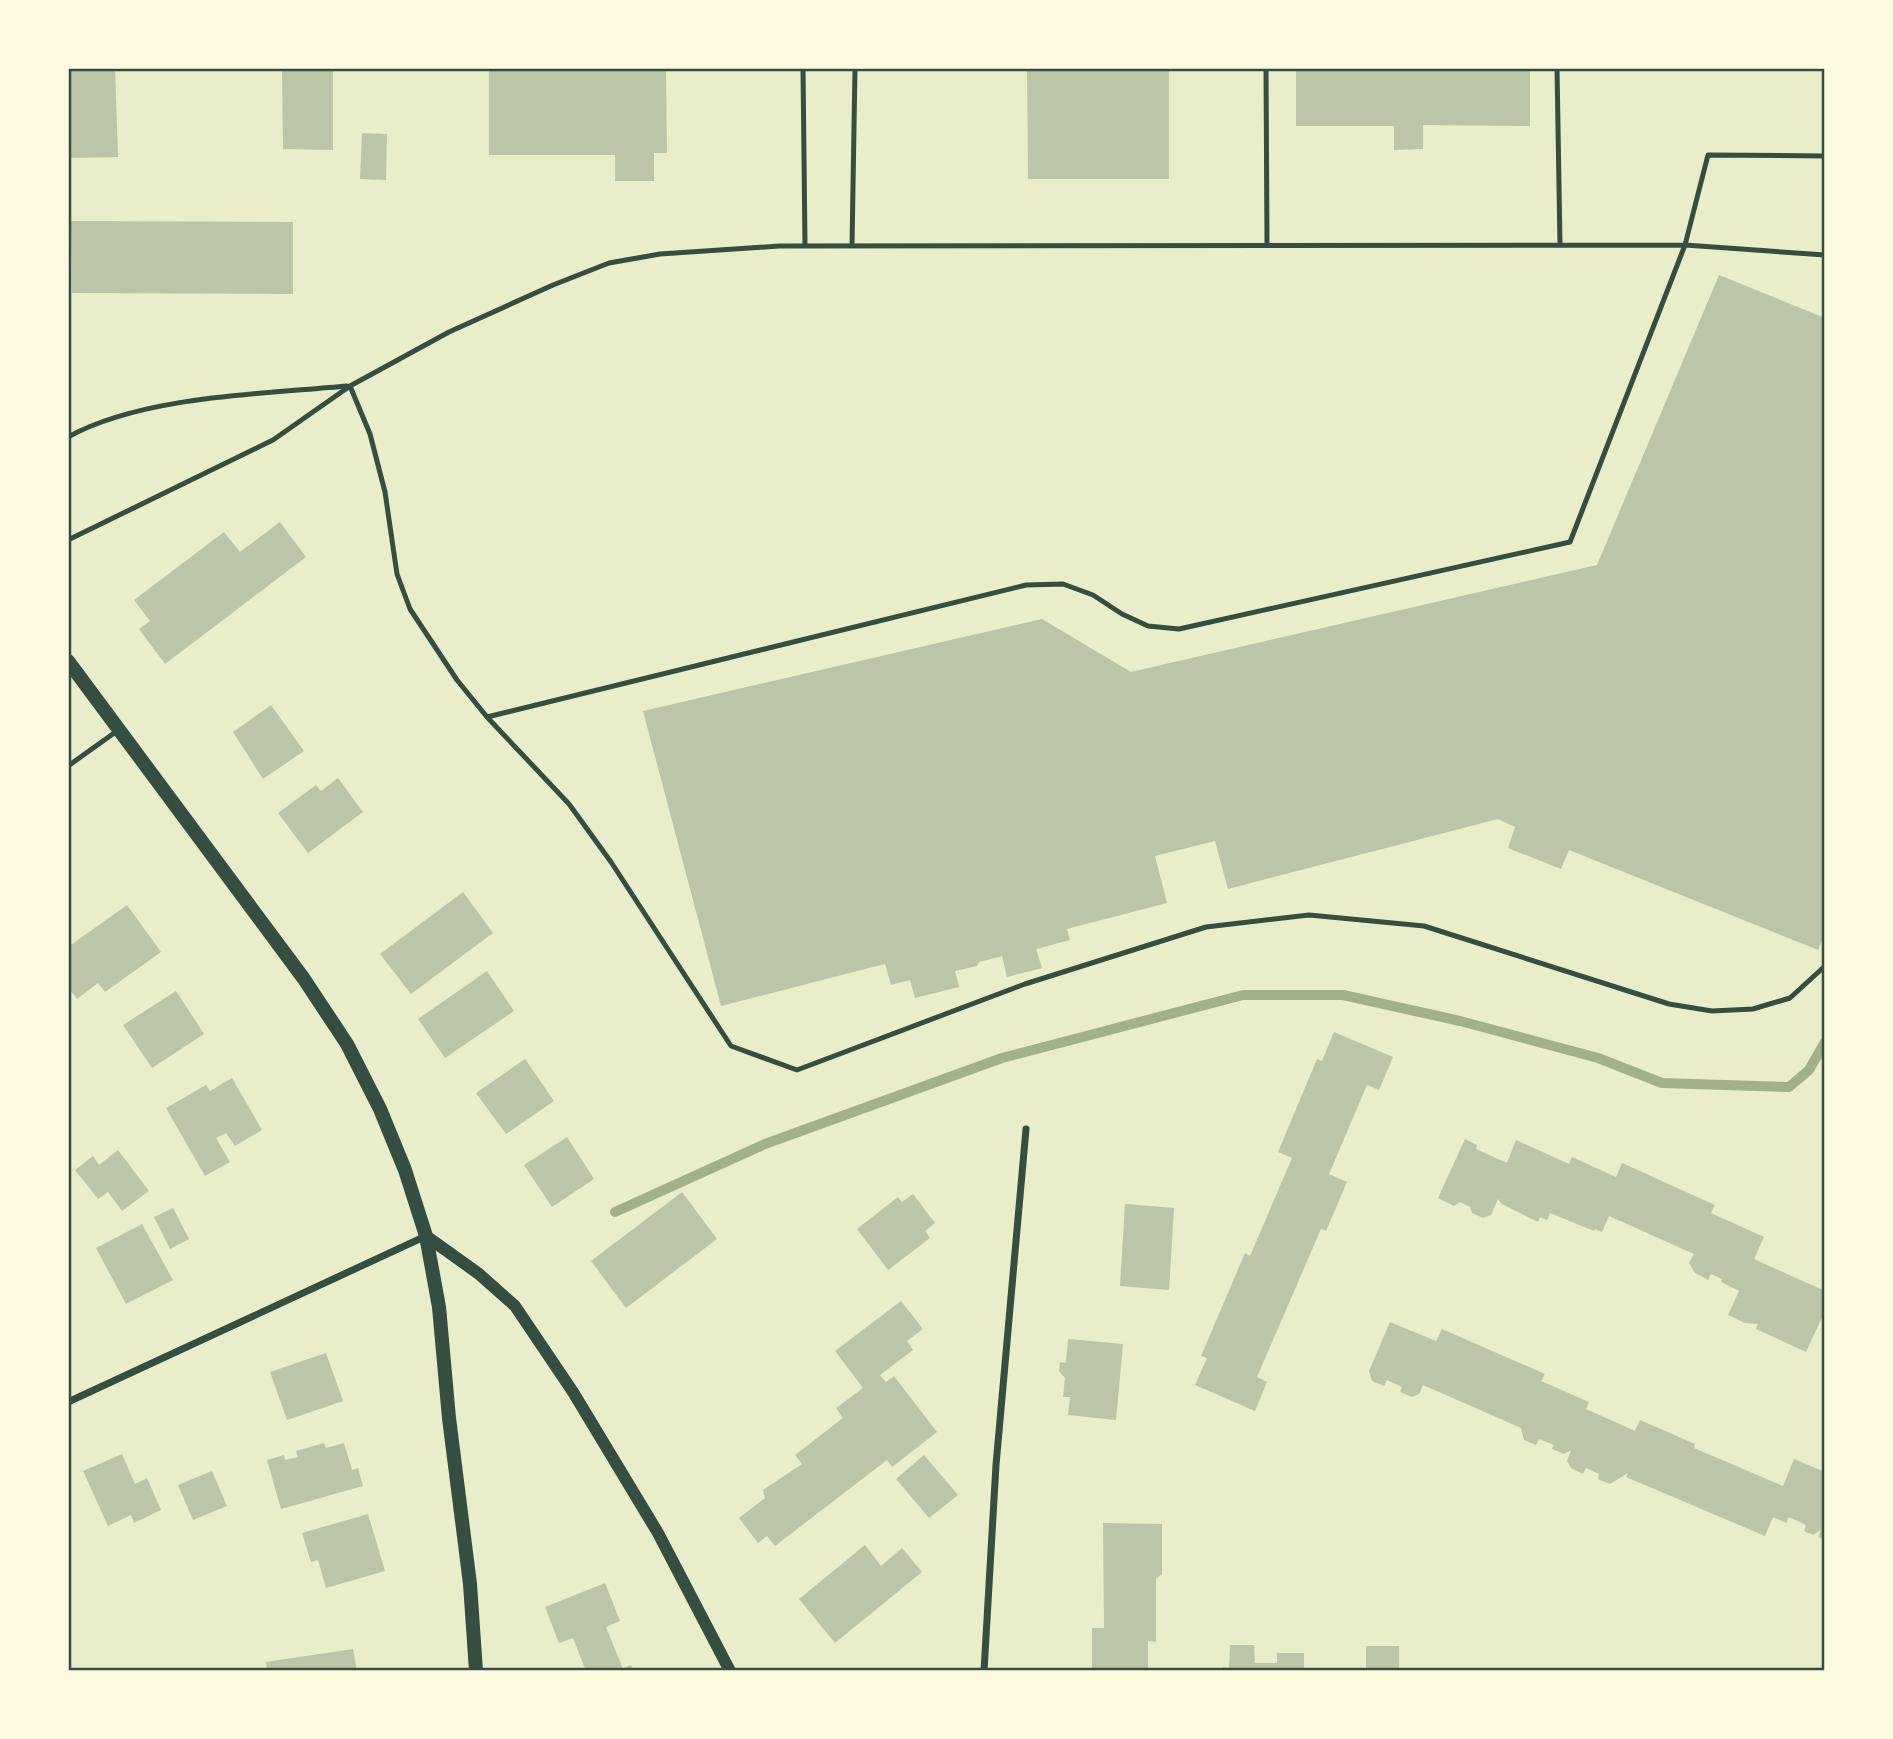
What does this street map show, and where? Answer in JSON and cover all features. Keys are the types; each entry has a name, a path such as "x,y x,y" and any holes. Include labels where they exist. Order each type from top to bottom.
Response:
{"main road":[{"path":"68,660 304,979 347,1044 405,1170 426,1236 439,1307 477,1671"}],"street":[{"path":"984,1671 996,1465 1026,1129"},
{"path":"68,1402 426,1236 479,1274 522,1316 573,1392 652,1522 730,1671"}],"lane":[{"path":"803,68 805,246"},
{"path":"852,246 855,68"},
{"path":"1266,68 1267,245"},
{"path":"1557,68 1560,245"},
{"path":"487,717 1026,585 1063,584 1093,595 1122,614 1148,626 1179,629 1570,542 1685,244 1708,155 1825,156"},
{"path":"68,540 273,440 350,386 449,332 609,263 660,254 805,246 1685,244 1825,255"},
{"path":"350,386 373,445 385,492 397,573 410,609 457,680 487,717 569,804 611,862 731,1046 796,1070 1025,984 1206,927 1309,915 1424,926 1669,1004 1712,1012 1753,1009 1790,998 1825,966"},
{"path":"68,438 81,430 150,408 350,386"},
{"path":"68,765 120,729"}],"building":[{"path":"68,68 115,68 118,157 68,158"},
{"path":"282,68 333,68 333,150 283,149"},
{"path":"489,68 666,68 667,153 654,153 654,181 615,181 615,155 489,155"},
{"path":"1027,68 1169,68 1169,179 1028,179"},
{"path":"1296,68 1530,68 1530,126 1423,125 1423,149 1394,150 1394,126 1296,126"},
{"path":"362,133 387,134 386,180 360,179"},
{"path":"71,221 293,222 293,294 72,293"},
{"path":"1719,275 1825,318 1825,933 1818,950 1569,850 1561,869 1508,848 1515,827 1498,819 1228,889 1215,841 1155,856 1167,903 1067,929 1070,940 1036,949 1042,968 1007,977 1002,956 955,971 959,987 915,998 910,980 891,985 885,964 721,1006 643,711 1042,619 1131,672 1597,565"},
{"path":"280,522 306,557 165,664 139,629 150,621 134,600 224,532 240,552"},
{"path":"271,705 304,751 263,779 233,732"},
{"path":"338,778 363,812 308,853 278,813 316,785 321,791"},
{"path":"463,892 493,933 411,994 380,954"},
{"path":"127,905 161,952 105,992 98,983 77,999 68,987 68,947"},
{"path":"487,971 514,1011 445,1058 418,1019"},
{"path":"176,991 204,1034 152,1068 123,1025"},
{"path":"1334,1032 1393,1057 1379,1090 1367,1085 1329,1174 1347,1182 1326,1231 1321,1229 1257,1377 1267,1382 1255,1411 1195,1385 1207,1358 1201,1356 1245,1253 1250,1256 1292,1158 1278,1152 1317,1059 1322,1061"},
{"path":"525,1059 554,1101 506,1134 476,1093"},
{"path":"232,1078 262,1130 235,1146 226,1133 216,1138 230,1162 205,1176 166,1108 206,1085 210,1091"},
{"path":"567,1137 594,1179 552,1207 524,1165"},
{"path":"1465,1139 1477,1145 1476,1149 1507,1163 1516,1140 1569,1164 1572,1157 1616,1177 1622,1163 1715,1205 1711,1213 1764,1237 1754,1259 1825,1291 1825,1311 1806,1352 1756,1329 1758,1324 1745,1323 1728,1315 1739,1291 1711,1274 1708,1280 1695,1273 1689,1263 1694,1254 1609,1216 1602,1232 1550,1213 1547,1220 1540,1217 1538,1222 1502,1204 1498,1199 1491,1215 1483,1218 1472,1213 1470,1207 1460,1202 1454,1206 1438,1198"},
{"path":"118,1150 149,1191 122,1211 108,1192 98,1199 75,1170 93,1156 99,1165"},
{"path":"682,1192 717,1239 626,1308 591,1261"},
{"path":"913,1194 935,1223 925,1231 930,1238 888,1270 857,1229 898,1197 902,1202"},
{"path":"1125,1204 1174,1208 1169,1290 1120,1286"},
{"path":"173,1208 189,1239 170,1249 154,1217"},
{"path":"142,1224 173,1280 126,1304 96,1248"},
{"path":"901,1301 923,1329 907,1341 913,1350 880,1375 886,1382 894,1376 937,1432 892,1467 887,1460 775,1546 767,1536 758,1543 739,1518 765,1498 763,1490 802,1464 795,1455 843,1418 836,1408 863,1388 835,1351"},
{"path":"1390,1322 1436,1341 1442,1329 1545,1374 1541,1381 1589,1402 1586,1409 1635,1431 1640,1420 1695,1444 1694,1448 1783,1486 1794,1459 1825,1472 1825,1540 1818,1537 1821,1530 1813,1535 1804,1531 1806,1525 1789,1517 1786,1523 1773,1517 1765,1536 1626,1477 1628,1473 1610,1484 1598,1479 1599,1474 1586,1468 1583,1474 1571,1468 1567,1461 1571,1450 1564,1454 1552,1449 1554,1445 1539,1439 1536,1445 1524,1440 1521,1428 1423,1385 1419,1394 1412,1397 1400,1392 1402,1387 1387,1380 1384,1386 1372,1381 1369,1371"},
{"path":"1068,1339 1123,1344 1116,1420 1068,1415 1070,1397 1063,1397 1065,1378 1059,1371 1060,1362 1066,1363"},
{"path":"326,1353 343,1401 287,1420 270,1372"},
{"path":"324,1443 326,1448 344,1443 352,1470 358,1468 363,1486 281,1509 267,1460 284,1455 285,1460 298,1457 296,1451"},
{"path":"122,1454 135,1484 147,1478 161,1510 134,1523 131,1515 108,1526 83,1471"},
{"path":"924,1455 958,1495 929,1518 896,1479"},
{"path":"212,1471 227,1506 193,1520 178,1485"},
{"path":"368,1514 385,1571 326,1588 318,1560 311,1562 302,1533"},
{"path":"1103,1523 1162,1524 1162,1574 1156,1579 1156,1642 1148,1641 1148,1671 1092,1671 1092,1628 1104,1628"},
{"path":"865,1545 881,1566 902,1548 922,1572 835,1643 799,1599"},
{"path":"605,1583 620,1621 606,1627 623,1669 631,1665 634,1671 586,1671 573,1638 559,1643 545,1607"},
{"path":"1230,1645 1254,1645 1255,1663 1277,1663 1277,1653 1304,1653 1304,1671 1223,1671 1223,1667 1229,1668"},
{"path":"1366,1646 1399,1646 1399,1671 1366,1671"},
{"path":"353,1649 357,1671 267,1671 266,1662"}],"waterway":[{"path":"615,1212 765,1144 1002,1058 1243,995 1343,995 1460,1021 1598,1058 1662,1083 1789,1087 1809,1070 1825,1042"}]}
